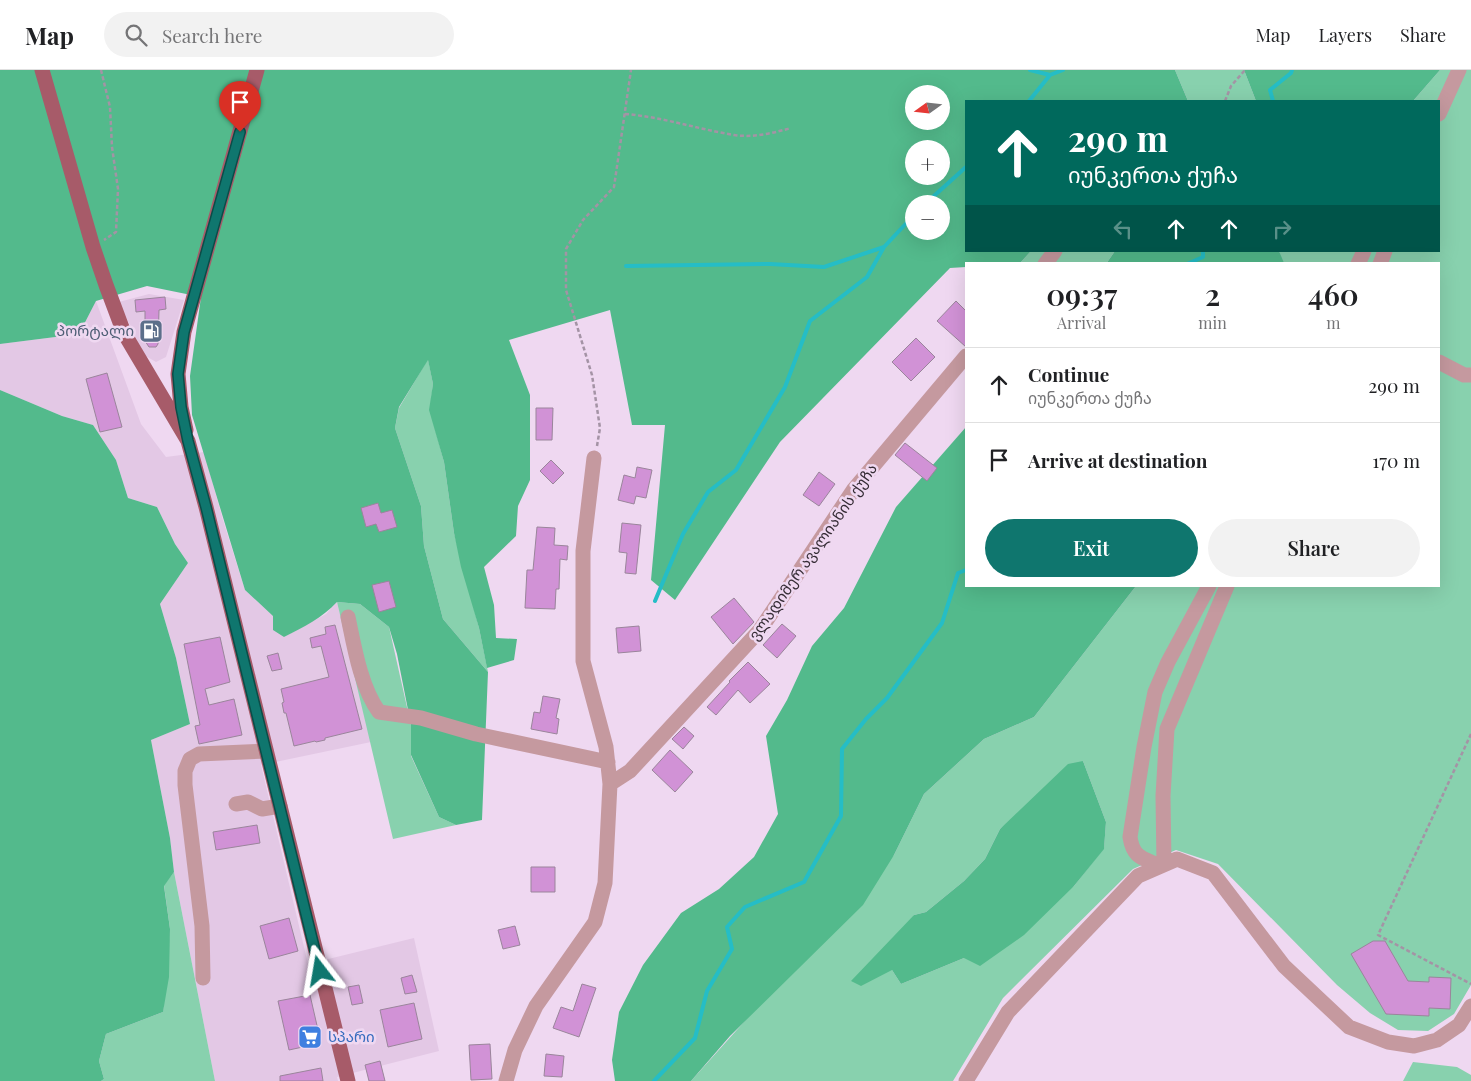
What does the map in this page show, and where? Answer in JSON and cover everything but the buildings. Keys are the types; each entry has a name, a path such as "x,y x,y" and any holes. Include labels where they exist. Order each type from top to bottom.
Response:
{"main road":[{"path":"42,70 93,247 124,333 188,441"},
{"path":"258,70 184,332 178,374 181,407 188,441 348,1081"}],"street":[{"path":"1440,112 1459,70"},
{"path":"1047,262 1054,252"},
{"name":"ვლადიმერ ავალიანის ქუჩა","path":"610,784 630,771 760,630 854,489 965,357"},
{"path":"1440,363 1464,375 1471,376"},
{"path":"506,1081 515,1050 536,1006 595,922 605,883 610,784 608,762 606,747 583,661 583,550 594,458"},
{"path":"1162,865 1135,855 1131,848 1130,837 1144,747 1155,692 1168,662 1208,587"},
{"path":"1162,865 1163,796 1167,729 1227,587"},
{"path":"348,617 364,680 371,701 379,712 421,718 476,734 608,762"},
{"path":"203,978 202,926 185,785 185,771 190,759 199,754 266,751"},
{"path":"236,804 248,802 262,809 280,806"},
{"path":"966,1081 1008,1012 1138,876 1177,859 1213,873 1284,966 1349,1027 1388,1042 1414,1046 1437,1040 1459,1024 1471,1006"}],"path":[{"path":"93,247 116,232 118,189 112,147 110,106 101,70"},
{"path":"594,458 600,428 592,375 566,290 566,249 583,220 614,187 631,70"},
{"path":"1225,100 1231,86 1245,70"},
{"path":"625,114 649,116 736,136 767,135 791,128"},
{"path":"1471,734 1378,935 1471,984"}],"shaded area":[{"path":"149,294 184,300 166,357 156,362 144,355 119,302"},
{"path":"96,301 141,424 166,457 204,452 245,590 273,616 284,637 326,614 337,602 371,742 261,765 308,964 414,938 439,1051 337,1077 338,1081 215,1081 174,872 170,838 151,740 190,724 176,658 160,604 188,563 175,544 157,507 128,498 116,460 93,425 62,416 0,390 0,344 79,334"}],"green space":[{"path":"0,70 1175,70 1188,100 965,100 965,252 1030,252 1021,262 965,262 965,267 950,268 780,442 675,600 651,580 665,425 632,425 610,310 509,340 530,395 530,480 518,506 516,536 484,567 494,605 496,638 517,639 514,660 487,668 479,628 461,567 444,462 429,410 433,384 428,360 399,407 395,428 421,506 424,546 443,619 488,672 482,820 456,825 439,817 411,755 411,725 397,654 389,627 360,604 337,602 306,626 284,637 273,630 273,616 245,590 192,415 190,376 201,297 147,286 96,301 79,334 0,344"},
{"path":"1175,70 1244,70 1256,100 1188,100"},
{"path":"1244,70 1440,70 1414,100 1256,100"},
{"path":"1440,70 1471,70 1471,985 1454,1014 1428,1031 1398,1030 1370,1013 1337,985 1218,864 1176,850 1133,869 1003,998 953,1081 691,1081 894,855 924,794 984,739 1034,717 1135,587 1440,587 1440,262 1282,262 1279,252 1440,252 1440,100 1414,100","holes":["1083,761 1106,822 1104,848 1074,886 964,958 901,984 892,970 914,915 926,912 964,881 985,859 1000,829"]},
{"path":"1030,252 1114,252 1107,262 1021,262"},
{"path":"1114,252 1279,252 1284,262 1107,262"},
{"path":"428,359 433,384 430,410 444,462 454,533 479,628 488,672 443,619 424,546 421,506 395,428 399,408"},
{"path":"0,390 62,416 93,425 116,460 128,498 157,507 175,544 188,563 160,604 176,658 190,724 151,740 170,838 174,872 164,886 170,929 169,977 163,1012 106,1034 99,1061 104,1079 101,1081 0,1081"},
{"path":"965,428 965,587 1135,587 1034,717 984,739 924,794 894,855 863,905 730,1036 691,1081 615,1081 612,1060 619,1012 643,965 681,913 719,889 754,857 778,814 766,736 787,700 812,646 844,608 896,507"},
{"path":"337,602 360,604 389,627 411,725 411,756 439,817 456,825 393,839"},
{"path":"1083,761 1106,822 1104,849 1074,886 1024,935 980,966 964,958 901,984 892,970 861,986 851,981 914,915 926,912 964,881 985,859 1000,829 1068,764"},
{"path":"174,872 215,1081 101,1081 104,1079 99,1061 106,1034 163,1012 170,929 164,885"},
{"path":"1413,1062 1457,1067 1471,1075 1471,1081 1403,1081"}],"waterway":[{"path":"1030,70 1050,75 1063,70"},
{"path":"1273,100 1270,90 1291,73 1292,70"},
{"path":"1030,100 1050,75"},
{"path":"935,195 965,168"},
{"path":"626,266 770,264 824,267 884,247 905,225"},
{"path":"655,601 683,534 708,492 736,470 785,387 810,321 867,277 884,247"},
{"path":"1192,262 1203,257 1203,252"},
{"path":"654,1081 695,1038 707,991 732,949 727,927 745,907 804,882 841,816 842,749 866,719 887,698 942,623 958,573 965,570"}],"place":[{"name":"პორტალი","path":"151,331"},
{"name":"სპარი","path":"310,1037"}],"route":[{"path":"240,132 184,332 178,374 181,407 320,971"}]}
